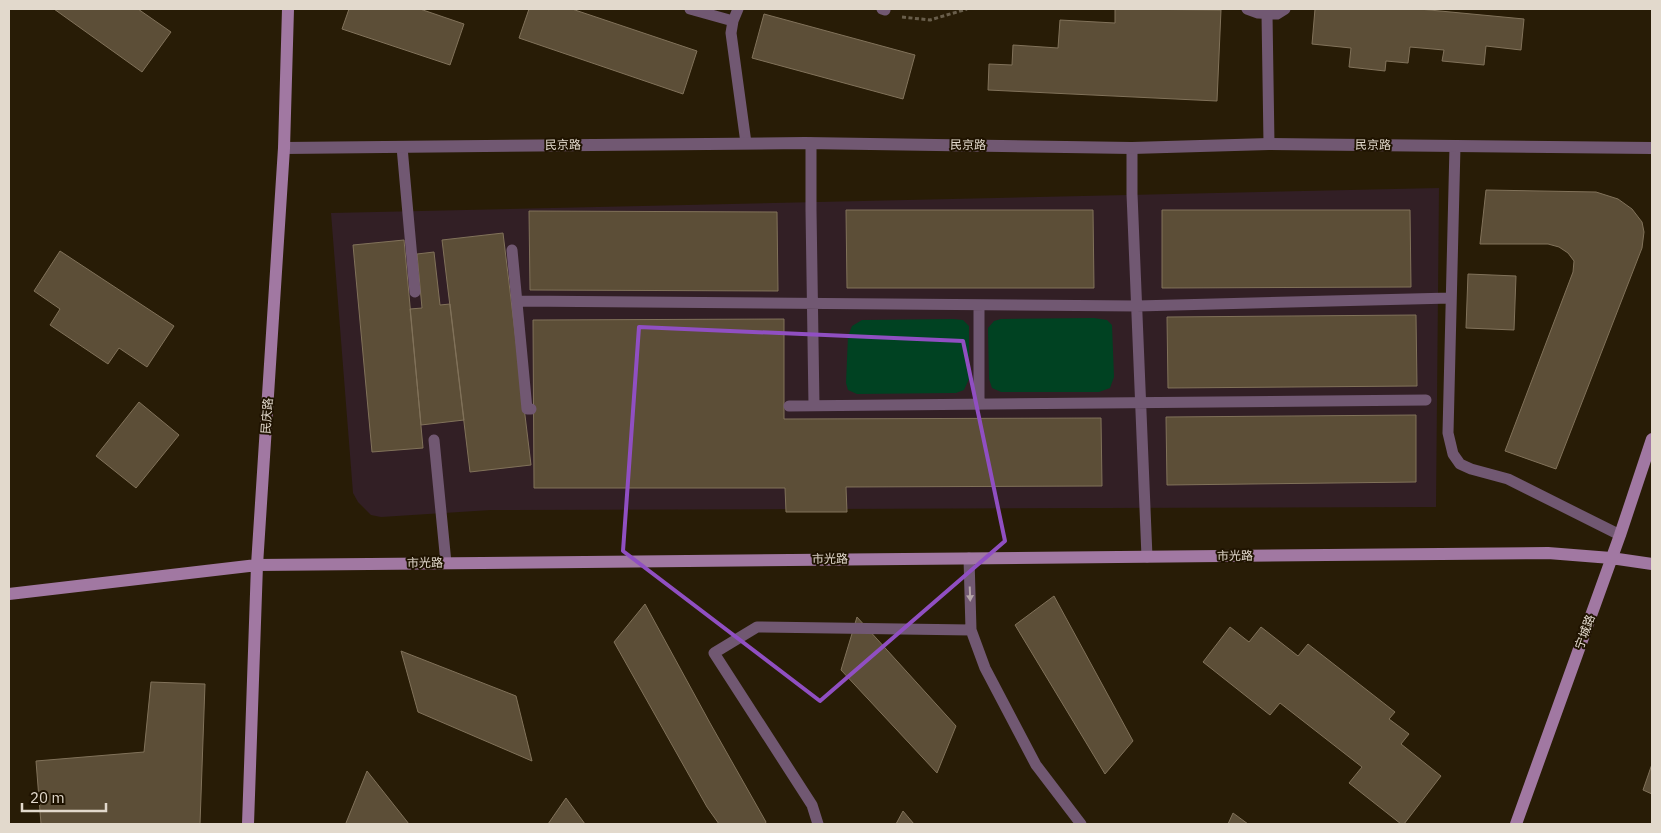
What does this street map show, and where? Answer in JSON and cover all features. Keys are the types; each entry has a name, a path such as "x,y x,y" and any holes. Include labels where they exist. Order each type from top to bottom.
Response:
{"street":[{"name":"民庆路","path":"248,824 257,565 284,148 288,9"},
{"name":"民京路","path":"284,148 746,143 1132,148 1269,144 1652,148"},
{"name":"宁城路","path":"1516,824 1620,535 1652,439"},
{"name":"市光路","path":"9,594 257,565 1548,553 1611,558 1652,564"}],"lane":[{"path":"690,9 733,21"},
{"path":"738,9 731,33 746,143"},
{"path":"1247,9 1267,14 1278,14 1285,9"},
{"path":"1267,14 1269,144"},
{"path":"811,143 814,405"},
{"path":"1455,146 1448,433 1454,454 1460,464 1470,469 1508,479 1620,535"},
{"path":"402,147 415,292"},
{"path":"1132,148 1147,557"},
{"path":"512,250 527,409 532,409"},
{"path":"518,301 1137,306 1451,298"},
{"path":"979,305 979,404"},
{"path":"788,406 1426,400"},
{"path":"434,440 446,563"},
{"path":"969,558 971,630 985,668 1036,765 1081,824"},
{"path":"818,824 812,805 714,653 757,627 971,630"}],"path":[{"path":"883,9 904,18 930,20 967,9"}],"highlighted area":[{"path":"639,327 963,341 1005,541 820,701 623,551"}],"shaded area":[{"path":"1439,188 1436,507 491,510 381,517 371,515 358,502 353,493 331,213"}],"green space":[{"path":"1094,318 1107,320 1112,325 1114,377 1110,388 1099,392 1001,392 992,388 989,379 988,328 994,321 1001,319"},
{"path":"862,320 963,320 969,326 969,379 964,390 956,393 857,394 848,390 846,383 848,336 852,326"}],"building":[{"path":"54,9 138,9 171,32 142,72"},
{"path":"349,9 420,9 464,24 450,65 342,29"},
{"path":"529,9 572,9 697,51 683,94 519,38"},
{"path":"1115,9 1221,10 1217,101 988,90 989,64 1012,65 1013,45 1058,48 1060,20 1115,23"},
{"path":"1315,9 1419,9 1524,19 1521,50 1486,46 1484,65 1442,61 1444,50 1410,47 1408,63 1386,61 1385,71 1349,67 1351,48 1312,44"},
{"path":"764,14 915,55 903,99 752,58"},
{"path":"1486,190 1596,192 1618,199 1632,209 1642,222 1644,232 1642,248 1556,469 1505,451 1573,272 1574,261 1568,253 1559,247 1548,244 1480,244"},
{"path":"846,210 1093,210 1094,288 847,288"},
{"path":"1162,210 1410,210 1411,287 1162,288"},
{"path":"529,211 777,212 778,291 530,290"},
{"path":"503,233 531,465 470,472 442,240"},
{"path":"404,240 423,448 372,452 353,245"},
{"path":"60,251 174,326 147,367 119,348 108,364 50,325 60,309 34,291"},
{"path":"434,252 440,305 450,304 464,420 421,425 410,309 422,308 417,254"},
{"path":"1468,274 1516,276 1514,330 1466,328"},
{"path":"1416,315 1417,386 1168,388 1167,317"},
{"path":"784,319 784,419 1101,418 1102,486 846,487 847,512 786,512 785,488 534,488 533,320"},
{"path":"139,402 179,435 136,488 96,456"},
{"path":"1416,415 1416,482 1167,485 1166,417"},
{"path":"1054,596 1133,741 1105,774 1015,625"},
{"path":"645,604 766,822 765,824 719,824 707,807 614,642"},
{"path":"857,617 956,726 937,773 841,670"},
{"path":"1230,627 1249,642 1261,627 1298,656 1308,644 1395,712 1389,719 1409,734 1401,744 1441,776 1404,824 1401,824 1349,783 1362,767 1280,703 1270,715 1203,662"},
{"path":"401,651 516,696 532,761 418,712"},
{"path":"151,682 205,684 200,824 41,824 36,761 144,752"},
{"path":"1652,764 1652,794 1643,790"},
{"path":"367,771 409,824 346,823"},
{"path":"566,798 585,824 548,824"},
{"path":"903,811 914,824 896,824"},
{"path":"1233,813 1248,824 1228,824"}]}
